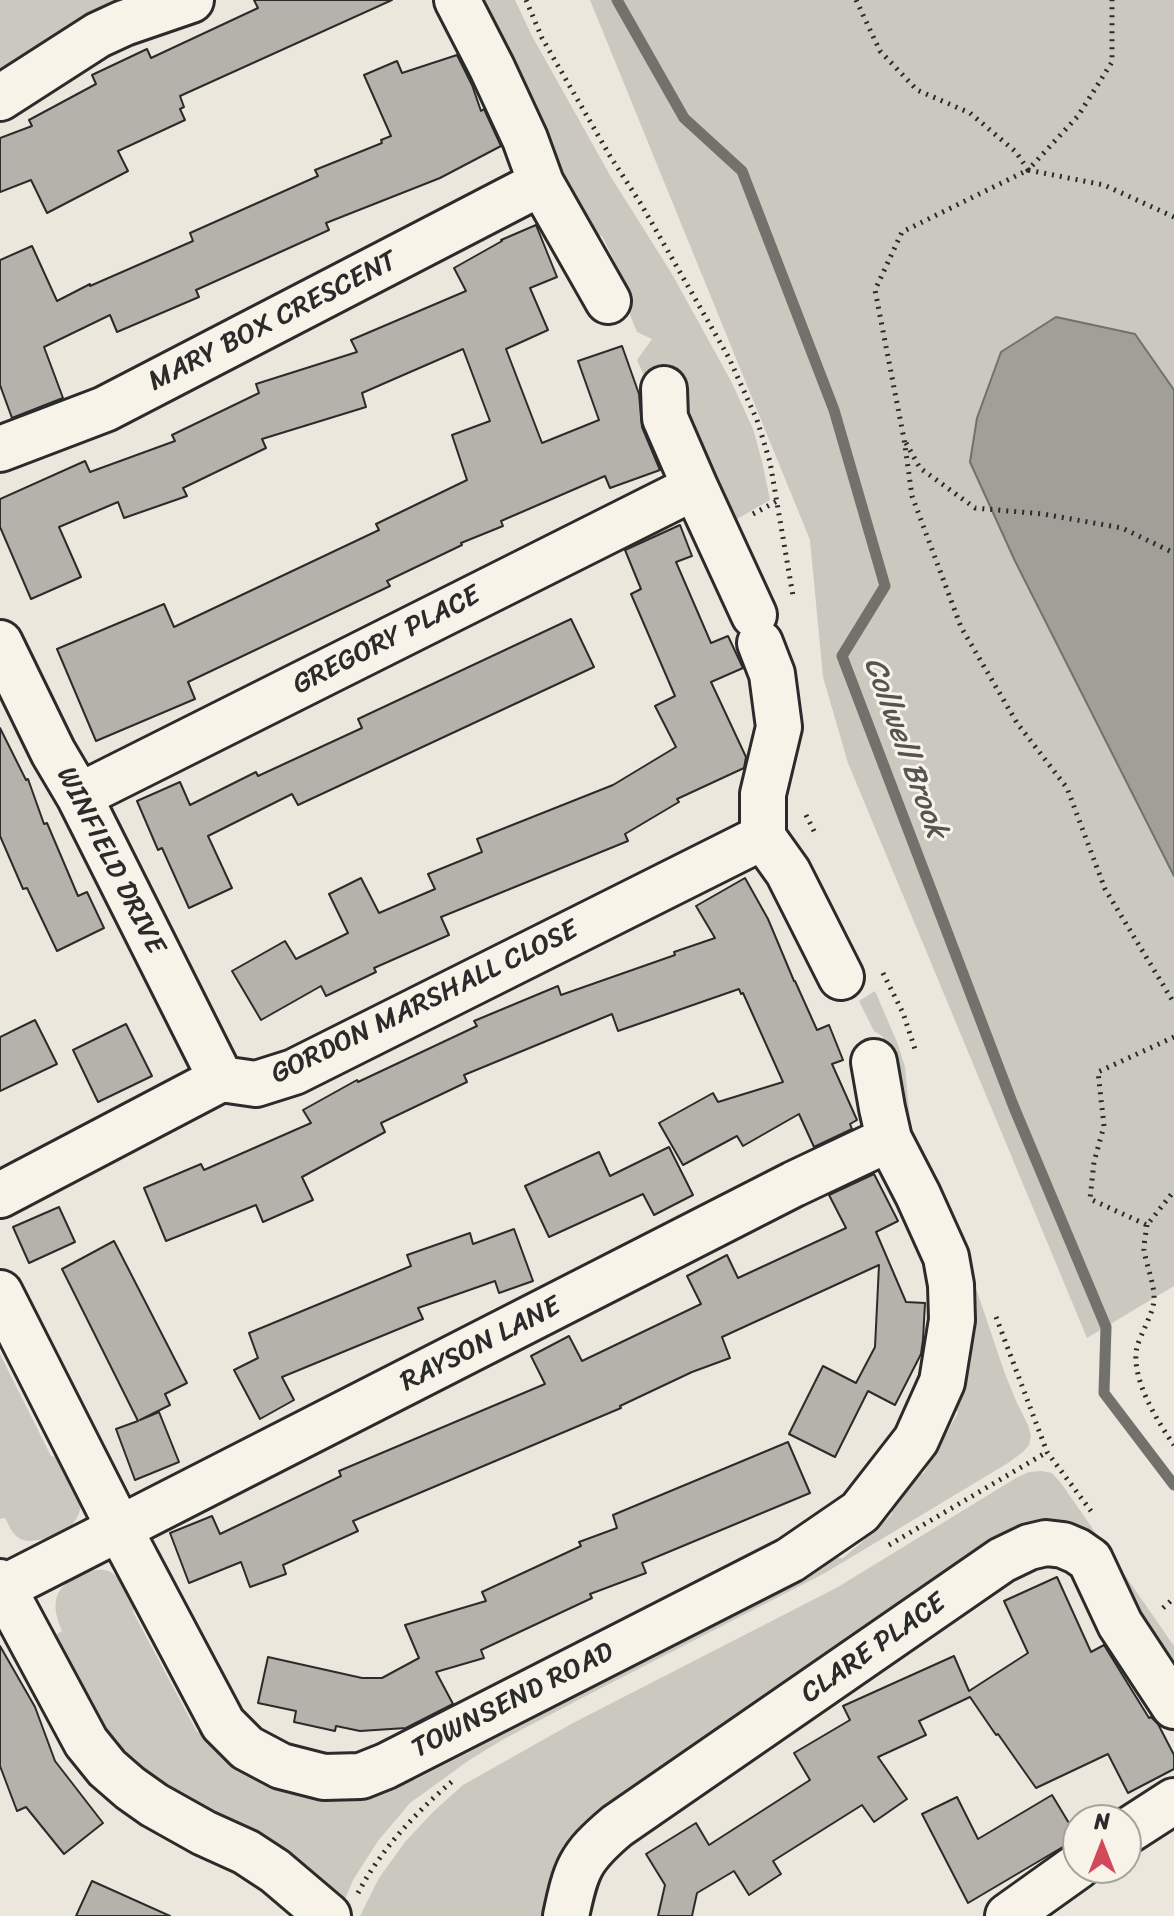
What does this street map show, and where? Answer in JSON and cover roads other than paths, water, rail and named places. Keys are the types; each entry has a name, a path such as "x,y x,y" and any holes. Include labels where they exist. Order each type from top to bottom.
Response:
{"street":[{"path":"0,98 98,35 191,0"},
{"path":"457,0 525,139 541,183 608,301"},
{"name":"MARY BOX CRESCENT","path":"0,449 105,409 541,183"},
{"path":"664,389 665,418 695,487 769,621 779,727 763,794 763,837 862,974"},
{"name":"GREGORY PLACE","path":"79,796 695,487"},
{"name":"WINFIELD DRIVE","path":"0,643 221,1079"},
{"name":"GORDON MARSHALL CLOSE","path":"221,1079 256,1084 294,1072 763,837"},
{"path":"889,1139 895,1060"},
{"path":"0,1195 221,1079"},
{"name":"TOWNSEND ROAD","path":"0,1293 223,1724 247,1748 281,1766 324,1777 361,1776 790,1560 860,1512 916,1440 942,1382 952,1320 946,1257 889,1139"},
{"name":"RAYSON LANE","path":"1,1585 246,1465 794,1184 889,1139"},
{"name":"CLARE PLACE","path":"566,1916 582,1861 593,1846 617,1826 1002,1560 1029,1547 1046,1543 1063,1545 1090,1560 1120,1624 1174,1706"},
{"path":"1,1585 86,1742 107,1768 154,1805 246,1852 275,1871 303,1907"},
{"path":"1142,1822 1174,1801"},
{"path":"1008,1916 1062,1877"}],"waterway":[{"name":"Collwell Brook","path":"617,0 684,118 742,171 834,410 885,586 842,656 1013,1105 1106,1327 1104,1393 1174,1485"}]}
